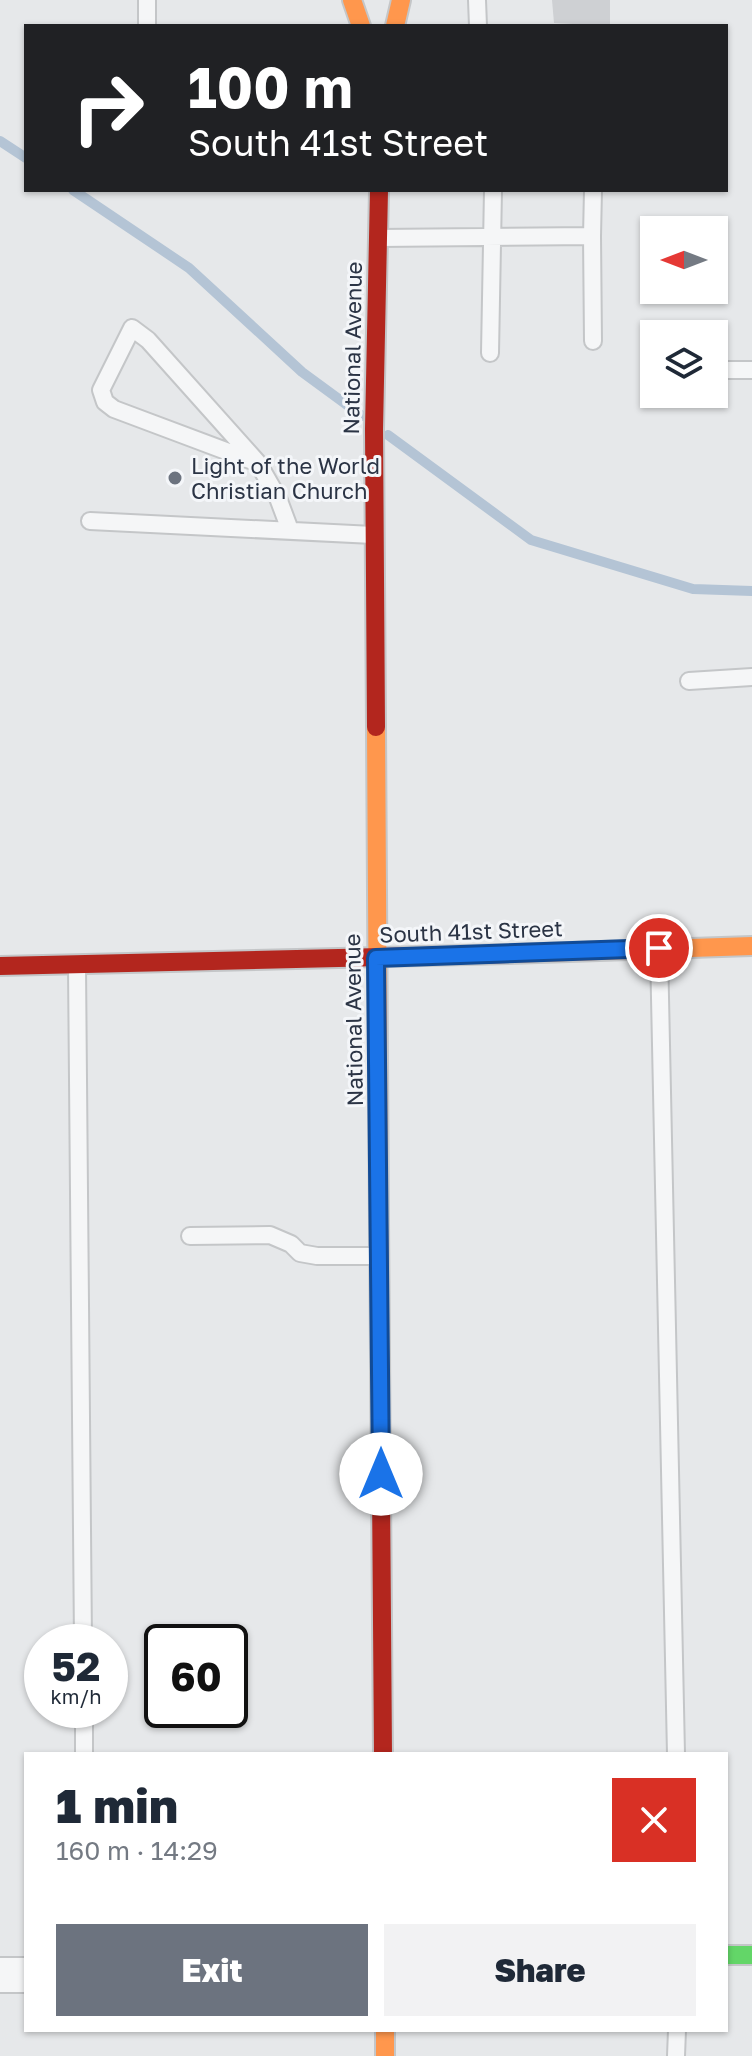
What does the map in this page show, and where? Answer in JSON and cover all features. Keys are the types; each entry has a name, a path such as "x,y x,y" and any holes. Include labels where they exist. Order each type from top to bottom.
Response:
{"main road":[{"path":"352,0 360,24"},
{"path":"395,24 401,0"},
{"name":"National Avenue","path":"379,192 374,528 383,1752"},
{"name":"South 41st Street","path":"0,966 752,946"},
{"path":"728,1955 752,1955"},
{"path":"385,2032 385,2056"}],"street":[{"path":"0,1975 24,1975"}],"lane":[{"path":"147,0 147,24"},
{"path":"477,0 478,24"},
{"path":"490,353 493,192"},
{"path":"593,192 593,341"},
{"path":"378,238 592,236"},
{"path":"258,463 114,409 105,402 101,390 132,328 148,340 258,463 278,498 290,530"},
{"path":"728,370 752,370"},
{"path":"90,521 290,530 374,528"},
{"path":"689,681 752,677"},
{"path":"659,948 676,1752"},
{"path":"77,965 83,1624"},
{"path":"190,1236 270,1235 291,1244 300,1253 379,1256"},
{"path":"84,1728 84,1752"},
{"path":"676,2056 677,2032"}],"building":[{"path":"552,0 610,0 610,24 554,23"}],"waterway":[{"path":"0,141 24,157"},
{"path":"76,192 189,268 302,372 362,416"},
{"path":"388,435 531,540 693,589 752,591"}],"traffic: fast":[{"path":"728,1955 752,1955"}],"traffic: slow":[{"path":"352,0 360,24"},
{"path":"395,24 401,0"},
{"path":"376,727 379,1222"},
{"path":"508,954 752,946"},
{"path":"385,2032 385,2056"}],"traffic: jam":[{"path":"376,727 374,429 379,192"},
{"path":"0,966 508,954"},
{"path":"379,1222 383,1752"}],"place":[{"name":"Light of the World Christian Church","path":"175,478"}],"route":[{"path":"381,1474 376,958 659,948"}]}
